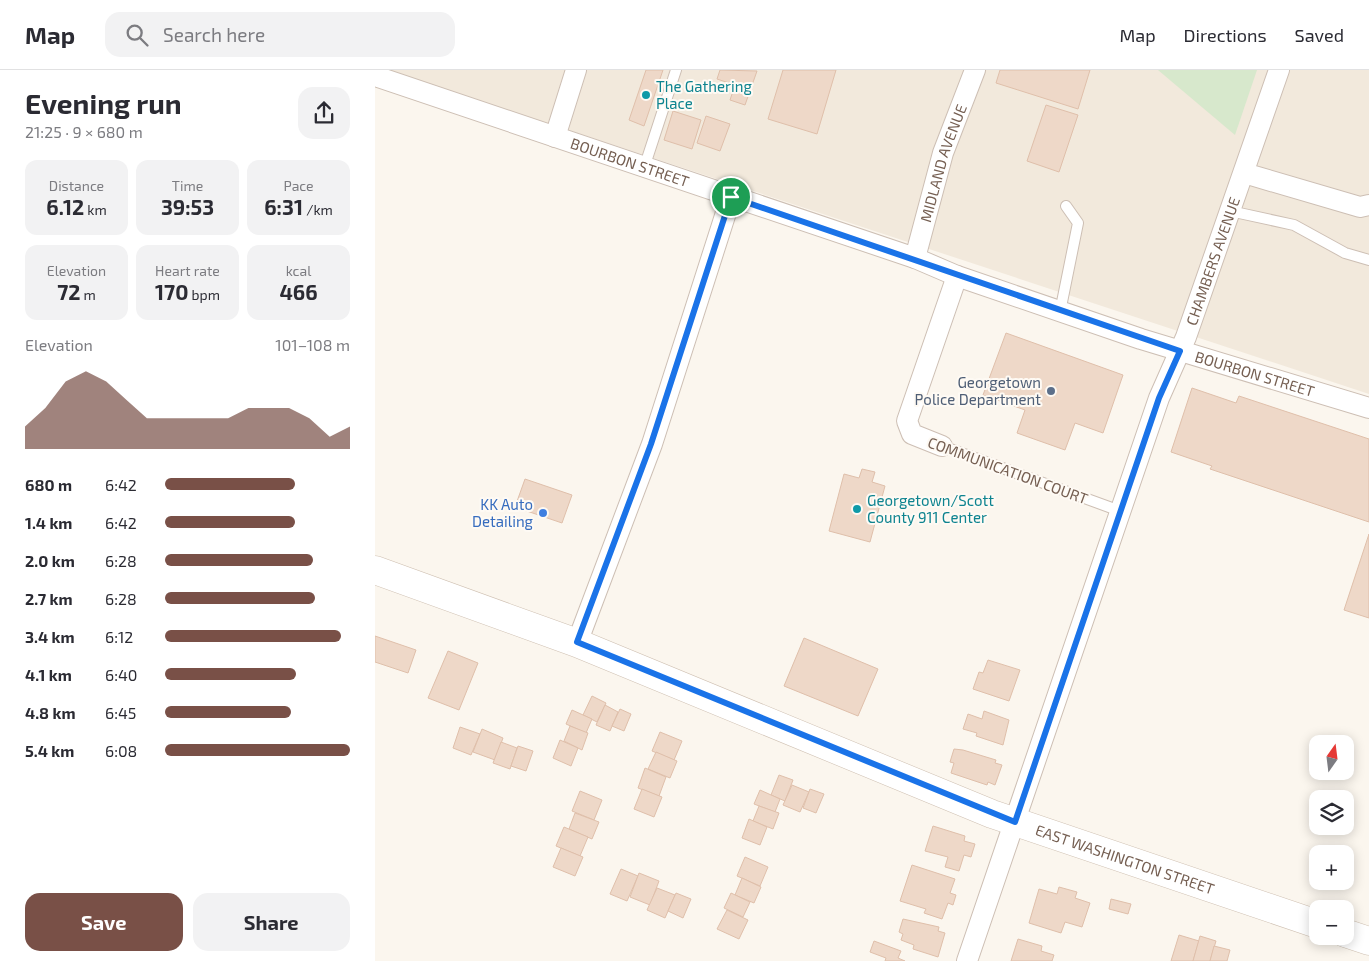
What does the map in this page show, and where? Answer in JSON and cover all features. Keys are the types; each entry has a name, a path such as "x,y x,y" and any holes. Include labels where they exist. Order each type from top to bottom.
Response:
{"street":[{"path":"555,137 576,70"},
{"name":"MIDLAND AVENUE","path":"915,258 943,154 975,70"},
{"name":"CHAMBERS AVENUE","path":"967,961 1159,398 1180,351 1279,70"},
{"name":"BOURBON STREET","path":"375,76 915,258 957,276 1060,312 1180,351 1369,408"},
{"path":"1243,173 1360,207 1369,205"},
{"path":"577,642 651,444 731,197"},
{"name":"COMMUNICATION COURT","path":"943,446 911,434 907,420 957,276"},
{"name":"EAST WASHINGTON STREET","path":"375,570 577,642 1015,822 1309,921"},
{"path":"1354,936 1369,941"}],"lane":[{"path":"644,168 676,70"},
{"path":"1060,312 1078,223 1066,206"},
{"path":"1230,212 1294,225 1345,253 1369,260"},
{"name":"COMMUNICATION COURT","path":"943,446 1120,511"}],"shaded area":[{"path":"386,70 1369,70 1369,394"}],"green space":[{"path":"1158,70 1257,70 1235,135"}],"building":[{"name":"The Gathering Place","path":"646,70 663,70 644,126 629,120"},
{"path":"720,70 757,71 745,105 730,100 735,85 717,79"},
{"path":"783,70 836,70 817,134 768,119"},
{"path":"1000,70 1090,70 1078,109 996,83"},
{"path":"1046,105 1078,115 1059,172 1027,161"},
{"path":"673,111 701,120 692,149 664,140"},
{"path":"706,116 730,124 720,151 697,143"},
{"name":"Georgetown Police Department","path":"1006,333 1123,375 1103,433 1075,423 1065,450 1017,433 1025,410 983,395"},
{"path":"1192,388 1236,403 1239,396 1369,439 1369,522 1210,469 1212,466 1171,452"},
{"name":"Georgetown/Scott County 911 Center","path":"862,469 875,472 872,482 885,486 870,542 829,531 844,474 859,478"},
{"path":"525,479 572,495 562,523 515,507"},
{"path":"1369,534 1369,618 1344,610"},
{"path":"375,636 416,650 408,673 375,662"},
{"path":"804,638 878,669 858,716 784,686"},
{"path":"448,651 478,663 459,710 428,698"},
{"path":"988,660 1020,670 1009,701 973,689 979,672 983,673"},
{"path":"592,696 606,703 597,722 583,715"},
{"path":"605,705 618,712 610,731 596,725"},
{"path":"620,709 631,714 624,731 612,726"},
{"path":"572,710 592,719 586,733 566,724"},
{"path":"984,711 1009,720 1003,745 976,736 977,733 963,729 968,714 982,719"},
{"path":"570,726 588,733 582,750 564,741"},
{"path":"460,727 480,734 471,755 453,748"},
{"path":"482,729 503,738 495,760 473,752"},
{"path":"660,732 682,741 674,760 652,751"},
{"path":"560,740 578,748 571,766 553,758"},
{"path":"501,742 517,748 510,769 493,763"},
{"path":"518,746 533,751 526,771 511,766"},
{"path":"954,749 996,760 995,763 1002,765 995,785 988,782 987,785 951,773 954,763 950,762"},
{"path":"656,752 677,761 670,778 648,769"},
{"path":"645,768 666,777 659,796 638,788"},
{"path":"779,775 793,780 785,801 771,795"},
{"path":"792,785 809,792 800,812 783,805"},
{"path":"642,789 662,797 654,817 634,809"},
{"path":"810,789 824,794 816,813 803,808"},
{"path":"760,790 780,799 775,812 754,804"},
{"path":"580,791 602,800 594,820 572,811"},
{"path":"759,806 779,813 773,829 753,821"},
{"path":"575,813 599,822 592,839 569,829"},
{"path":"749,819 767,827 760,845 742,838"},
{"path":"933,826 965,836 964,841 975,844 971,857 964,855 959,871 945,867 948,857 925,851"},
{"path":"564,827 588,837 580,856 556,846"},
{"path":"561,848 583,857 575,876 553,867"},
{"path":"745,857 768,867 760,886 737,876"},
{"path":"912,865 955,879 950,893 956,895 953,905 948,903 942,919 924,913 926,909 900,901"},
{"path":"621,869 638,876 627,901 610,894"},
{"path":"639,873 659,881 650,905 630,897"},
{"path":"742,878 761,887 754,903 735,895"},
{"path":"1059,887 1077,892 1075,898 1090,903 1082,927 1065,922 1061,933 1029,923 1039,889 1057,894"},
{"path":"657,888 675,895 665,918 647,910"},
{"path":"676,893 691,899 683,918 668,911"},
{"path":"731,893 750,902 743,917 724,908"},
{"path":"1111,899 1131,904 1128,914 1109,909"},
{"path":"727,910 748,920 739,939 717,929"},
{"path":"903,919 939,927 938,931 945,933 938,957 913,949 914,945 901,940 903,934 899,932"},
{"path":"1179,935 1199,941 1193,961 1171,961"},
{"path":"1200,936 1216,941 1210,961 1193,961"},
{"path":"1018,939 1042,946 1041,951 1054,955 1052,961 1011,961"},
{"path":"874,941 901,951 898,958 905,961 885,961 886,958 870,952"},
{"path":"1214,946 1230,950 1227,961 1210,961"}],"place":[{"name":"The Gathering Place","path":"646,95"},
{"name":"Georgetown Police Department","path":"1051,391"},
{"name":"Georgetown/Scott County 911 Center","path":"857,509"},
{"name":"KK Auto Detailing","path":"543,513"}],"route":[{"path":"731,197 915,258 957,276 1180,351 1159,398 1015,822 577,642 651,444 731,197"}]}
